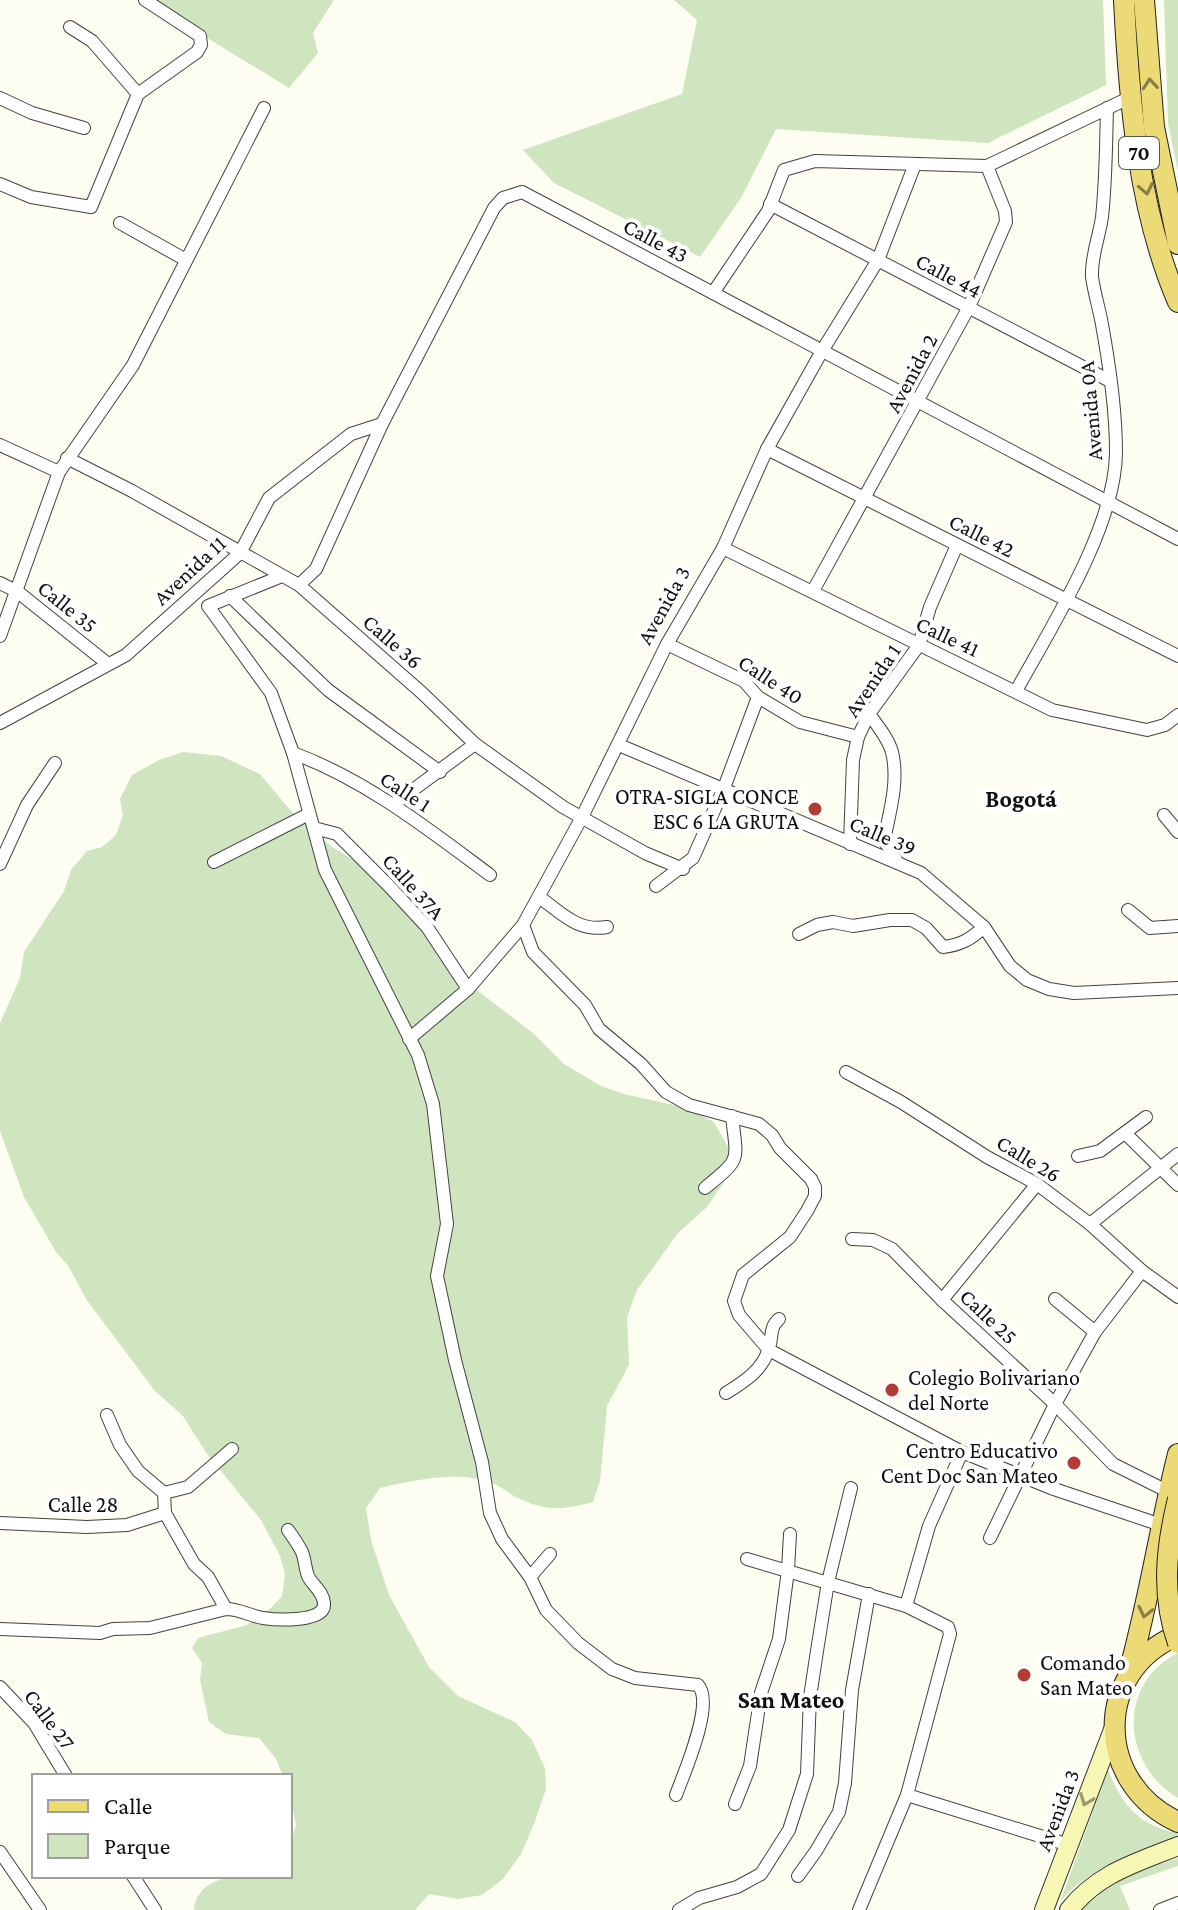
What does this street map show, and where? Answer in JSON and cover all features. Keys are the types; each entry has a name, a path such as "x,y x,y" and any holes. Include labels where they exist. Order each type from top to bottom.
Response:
{"main road":[{"name":"70","path":"1124,0 1131,97 1141,164 1155,235 1178,302"},
{"name":"70","path":"1144,0 1154,127 1178,244"},
{"path":"1178,1454 1166,1582 1178,1643"},
{"path":"1173,1496 1161,1525 1144,1619 1117,1705 1114,1727 1117,1751 1131,1784 1156,1810 1178,1822"},
{"path":"1126,1682 1147,1655 1178,1635"},
{"name":"Avenida 3","path":"1044,1910 1114,1727"},
{"path":"1069,1910 1098,1881 1178,1846"}],"street":[{"path":"0,184 31,197 91,207 138,94 197,52 201,45 200,36 145,0"},
{"path":"70,27 92,41 138,94"},
{"path":"713,293 770,204 784,170 815,161 987,166 1131,97"},
{"path":"0,98 32,113 84,128"},
{"path":"0,636 59,472 133,365 264,108"},
{"name":"Avenida 0A","path":"1016,691 1067,600 1110,502 1115,478 1116,450 1110,381 1092,278 1103,201 1107,108"},
{"name":"Avenida 3","path":"409,1039 468,989 523,925 619,745 667,644 723,548 767,449 878,260 915,164"},
{"name":"Avenida 2","path":"813,591 969,307 1006,222 1005,211 987,166"},
{"name":"Calle 43","path":"299,585 316,569 382,424 494,208 503,198 522,192 1178,539"},
{"name":"Calle 44","path":"770,204 1110,381"},
{"path":"120,223 186,260"},
{"name":"Avenida 11","path":"0,723 126,655 240,553 269,498 351,434 382,424"},
{"path":"0,445 59,472"},
{"name":"Calle 42","path":"767,449 1178,656"},
{"name":"Calle 36","path":"67,458 299,585 475,744 582,817 645,853 683,869"},
{"name":"Avenida 1","path":"850,844 853,760 858,737 869,714 919,645 930,607 957,545"},
{"name":"Calle 41","path":"723,548 1052,710 1147,730 1165,725 1178,715"},
{"path":"208,606 282,576"},
{"name":"Calle 35","path":"0,583 18,592 108,664"},
{"path":"195,593 208,606 271,693 293,753 325,870 418,1055 433,1104 447,1224 437,1276 455,1360 476,1432 490,1513 502,1539 530,1577 546,1610 578,1643 612,1669 635,1678 698,1685 702,1689 702,1717 676,1795"},
{"path":"230,596 328,690 440,772"},
{"name":"Calle 40","path":"667,644 744,681 758,697 800,722 858,737"},
{"path":"656,886 683,869 693,858 724,788 758,697"},
{"path":"869,714 891,750 893,797 884,840 899,866"},
{"path":"394,804 475,744"},
{"name":"Calle 39","path":"619,745 921,873 984,927 1018,975 1049,989 1074,993 1149,992 1178,988"},
{"name":"Calle 1","path":"293,753 313,760 394,804 490,875"},
{"path":"0,864 27,805 55,763"},
{"path":"214,862 309,814"},
{"path":"1164,815 1178,832"},
{"name":"Calle 37A","path":"314,828 337,834 389,886 427,927 468,989"},
{"path":"539,897 580,927 607,927"},
{"path":"1128,910 1150,928 1178,926"},
{"path":"799,934 817,925 833,922 853,926 912,920 926,928 943,947 971,939 984,927"},
{"path":"523,925 533,952 585,1005 599,1029 641,1064 666,1092 689,1105 759,1124 772,1135 815,1187 815,1196 790,1237 743,1275 734,1301 739,1315 769,1350 962,1452 1051,1488 1161,1525"},
{"name":"Calle 26","path":"846,1072 1037,1184 1090,1224 1142,1271 1177,1294"},
{"path":"705,1188 734,1163 732,1116"},
{"path":"1078,1156 1100,1151 1146,1117"},
{"path":"1125,1133 1178,1185"},
{"path":"1090,1224 1178,1154"},
{"path":"942,1300 1037,1184"},
{"name":"Calle 25","path":"852,1239 873,1240 892,1249 942,1300 1055,1404 1113,1464 1173,1496"},
{"path":"990,1538 1019,1474 1095,1332 1142,1271"},
{"path":"1055,1299 1095,1332"},
{"path":"726,1393 752,1376 769,1350 772,1329 779,1319"},
{"path":"107,1415 120,1445 138,1471 164,1493 165,1513 194,1564 208,1577 226,1609"},
{"path":"164,1493 188,1487 232,1449"},
{"path":"906,1606 929,1526 962,1452"},
{"path":"679,1910 699,1898 737,1887 761,1874 789,1830 807,1774 810,1697 828,1582 851,1488"},
{"name":"Calle 28","path":"0,1523 87,1527 127,1525 165,1513"},
{"path":"0,1629 60,1634 100,1633 113,1629 150,1628 226,1609 236,1609 261,1618 306,1618 321,1612 324,1602 320,1591 309,1578 301,1550 288,1530"},
{"path":"735,1804 750,1766 761,1693 779,1639 790,1534"},
{"path":"530,1577 550,1554"},
{"path":"747,1559 906,1606 948,1627 950,1634 907,1795 859,1910"},
{"path":"798,1876 839,1812 845,1783 852,1690 869,1594"},
{"name":"Calle 27","path":"0,1687 34,1723 65,1774"},
{"path":"907,1795 1069,1845"},
{"path":"0,1852 40,1910"},
{"path":"134,1878 155,1910"},
{"path":"1160,1910 1178,1903"}],"green space":[{"path":"145,0 334,0 313,33 318,53 289,88"},
{"path":"674,0 1103,0 1106,85 988,143 776,129 741,198 700,257 554,183 523,150 682,94 697,20"},
{"path":"1164,0 1178,0 1178,171 1168,123"},
{"path":"183,752 221,756 260,774 291,811 332,847 365,867 385,885 469,984 534,1034 564,1064 601,1086 687,1108 714,1122 731,1152 725,1181 706,1208 678,1233 637,1290 627,1317 629,1365 607,1406 600,1481 593,1502 563,1508 544,1507 514,1496 493,1483 451,1477 422,1479 380,1488 366,1508 371,1540 389,1595 429,1667 458,1696 515,1722 532,1740 545,1768 546,1789 521,1854 503,1879 482,1895 458,1899 429,1894 415,1910 194,1910 198,1896 218,1880 292,1878 292,1839 296,1825 292,1806 292,1774 282,1774 276,1759 259,1738 226,1734 209,1722 200,1680 202,1663 192,1648 198,1638 247,1625 272,1607 282,1596 285,1574 280,1556 261,1520 207,1454 183,1416 155,1391 86,1299 24,1197 0,1131 0,1023 20,978 24,952 64,891 71,870 87,851 102,847 116,835 123,815 120,799 132,775 159,760"},
{"path":"1178,1653 1178,1798 1159,1784 1146,1766 1137,1746 1134,1725 1136,1704 1144,1684 1158,1667"},
{"path":"1108,1770 1119,1794 1134,1812 1153,1825 1178,1833 1178,1836 1099,1870 1060,1902"},
{"path":"1178,1858 1178,1866 1120,1886 1130,1910 1077,1910 1114,1880"}],"place":[{"name":"OTRA-SIGLA CONCE ESC 6 LA GRUTA","path":"815,809"},
{"name":"Colegio Bolivariano del Norte","path":"892,1390"},
{"name":"Centro Educativo Cent Doc San Mateo","path":"1074,1463"},
{"name":"Comando San Mateo","path":"1024,1675"}],"district":[{"name":"Bogotá","path":"1021,799"},
{"name":"San Mateo","path":"791,1700"}]}
